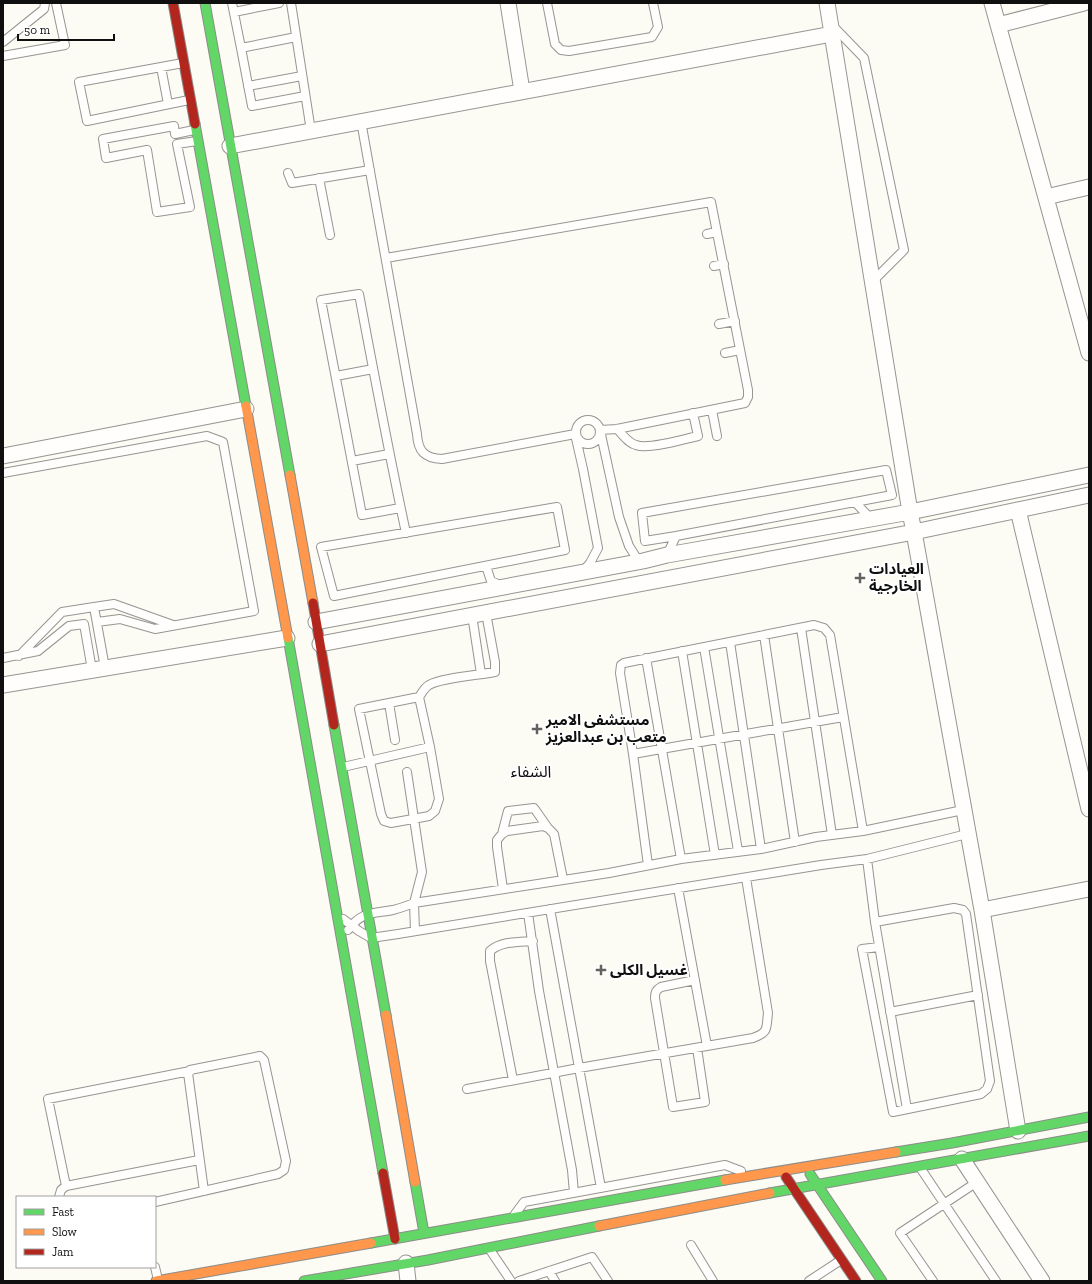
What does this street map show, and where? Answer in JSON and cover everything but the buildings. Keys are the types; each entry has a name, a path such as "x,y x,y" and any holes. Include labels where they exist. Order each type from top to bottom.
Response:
{"street":[{"path":"173,3 287,638 315,771 338,915 395,1238"},
{"path":"205,3 320,644 338,768 367,914 424,1234"},
{"path":"508,3 522,92"},
{"path":"827,3 910,512 967,834 1022,1130 1030,1146"},
{"path":"992,3 1046,197 1083,306 1089,353"},
{"path":"998,25 1084,3"},
{"path":"230,146 522,92 831,29"},
{"path":"1046,197 1089,187"},
{"path":"3,456 246,409"},
{"path":"316,622 643,561 667,555 910,512 1089,475"},
{"path":"320,644 914,532 1089,495"},
{"path":"1018,510 1089,809"},
{"path":"475,592 479,614"},
{"path":"3,685 287,638"},
{"path":"982,910 1089,889"},
{"path":"157,1281 751,1175 1022,1130 1089,1117"},
{"path":"304,1281 488,1248 794,1189 1089,1136"},
{"path":"962,1159 1042,1281"},
{"path":"805,1166 882,1281"},
{"path":"781,1170 856,1281"},
{"path":"406,1263 408,1281"}],"lane":[{"path":"3,42 44,9 45,3"},
{"path":"3,56 66,45 56,3"},
{"path":"232,3 252,106 305,96"},
{"path":"234,12 279,3"},
{"path":"291,3 311,131"},
{"path":"547,3 555,44 561,50 569,51 652,37 658,27 653,3"},
{"path":"831,29 864,58 904,250 872,282"},
{"path":"241,48 296,37"},
{"path":"184,63 80,82 87,121 190,100"},
{"path":"161,67 168,104"},
{"path":"248,86 302,76"},
{"path":"361,121 418,446 425,455 434,459 442,459 575,434"},
{"path":"195,130 175,134 174,126 103,140 106,158 147,150 157,212 190,207 177,144 197,141"},
{"path":"288,173 292,183 370,170"},
{"path":"320,178 330,235"},
{"path":"386,258 711,202 735,321 748,397 745,403 618,428 600,430"},
{"path":"707,234 717,232"},
{"path":"714,266 724,264"},
{"path":"400,508 362,515 321,300 359,294 389,454 406,533"},
{"path":"719,324 735,321"},
{"path":"725,353 740,350"},
{"path":"336,376 373,370"},
{"path":"712,410 717,436"},
{"path":"618,428 628,440 636,446 653,446 698,436 693,413"},
{"path":"580,573 590,563 598,548 575,434 575,430 579,423 586,420 595,422 600,430 619,517 629,546 636,557 643,561"},
{"path":"575,434 581,443 588,445 596,442 600,435 600,430"},
{"path":"3,473 207,436 223,442 254,611 155,629 120,619 97,622"},
{"path":"352,461 389,454"},
{"path":"886,470 892,495 676,536 645,541 642,514 886,470"},
{"path":"855,502 871,519"},
{"path":"557,507 565,550 334,596 321,548 406,533 557,507"},
{"path":"667,555 676,536"},
{"path":"486,566 491,581 504,587"},
{"path":"19,656 62,612 114,604 173,626"},
{"path":"94,607 97,622 99,669"},
{"path":"82,609 84,624 99,669"},
{"path":"479,614 481,674"},
{"path":"419,697 439,799 435,811 429,816 391,824 384,821 381,814 359,709 419,697 430,684 495,672 496,669 479,614"},
{"path":"3,658 38,651 69,626 84,624"},
{"path":"648,866 620,669 621,665 646,658 814,625 824,628 830,635 863,831"},
{"path":"801,628 832,836"},
{"path":"764,635 795,842"},
{"path":"730,642 762,849"},
{"path":"704,647 738,851"},
{"path":"682,651 715,855"},
{"path":"646,658 681,859"},
{"path":"389,703 395,740"},
{"path":"633,754 843,717"},
{"path":"338,768 430,747"},
{"path":"407,772 422,872 414,903 415,931"},
{"path":"502,834 508,811 534,808 554,834 563,879"},
{"path":"342,937 351,925 367,914 394,910 414,903 648,866 681,859 762,849 816,837 863,831 963,810"},
{"path":"503,889 497,840 507,831 544,826 548,828"},
{"path":"338,915 371,938 821,865 867,859 967,834"},
{"path":"867,859 875,922 907,1109"},
{"path":"467,1089 554,1072 753,1038 762,1035 766,1028 768,1013 746,878"},
{"path":"678,888 707,1046"},
{"path":"875,922 954,908 963,910 966,914 990,1081 987,1089 981,1094 893,1112 862,949 879,947"},
{"path":"550,909 601,1188"},
{"path":"528,913 539,991 572,1170 574,1193"},
{"path":"513,1080 490,962 490,951 502,944 532,941"},
{"path":"695,980 662,987 655,992 672,1107 706,1102 697,1048"},
{"path":"890,1012 978,995"},
{"path":"66,1186 48,1098 260,1056 264,1060 286,1161 284,1170 278,1174 156,1202"},
{"path":"190,1071 188,1073 188,1078 204,1192"},
{"path":"59,1196 61,1190 66,1186 199,1160"},
{"path":"510,1219 524,1202 725,1165 751,1175"},
{"path":"919,1167 996,1281"},
{"path":"934,1281 900,1233 977,1182"},
{"path":"690,1245 713,1281"},
{"path":"488,1248 511,1281"},
{"path":"518,1281 592,1257 608,1281"},
{"path":"809,1281 842,1260"},
{"path":"155,1268 157,1281"},
{"path":"549,1271 555,1281"}],"traffic: fast":[{"path":"205,3 290,475"},
{"path":"195,124 246,406"},
{"path":"288,638 383,1173"},
{"path":"334,725 386,1015"},
{"path":"896,1152 1089,1117"},
{"path":"770,1193 1089,1136"},
{"path":"810,1174 882,1281"},
{"path":"371,1243 725,1180"},
{"path":"415,1182 424,1233"},
{"path":"304,1281 428,1260 599,1226"}],"traffic: slow":[{"path":"246,406 288,638"},
{"path":"290,475 313,603"},
{"path":"386,1015 415,1182"},
{"path":"725,1180 896,1152"},
{"path":"599,1226 770,1193"},
{"path":"156,1281 371,1243"}],"traffic: jam":[{"path":"173,3 195,124"},
{"path":"313,603 334,725"},
{"path":"383,1173 395,1239"},
{"path":"786,1177 856,1281"}],"place":[{"name":"العيادات الخارجية","path":"860,578"},
{"name":"مستشفى الامير متعب بن عبدالعزيز","path":"537,729"},
{"name":"غسيل الكلى","path":"601,970"}],"district":[{"name":"الشفاء","path":"531,771"}]}
